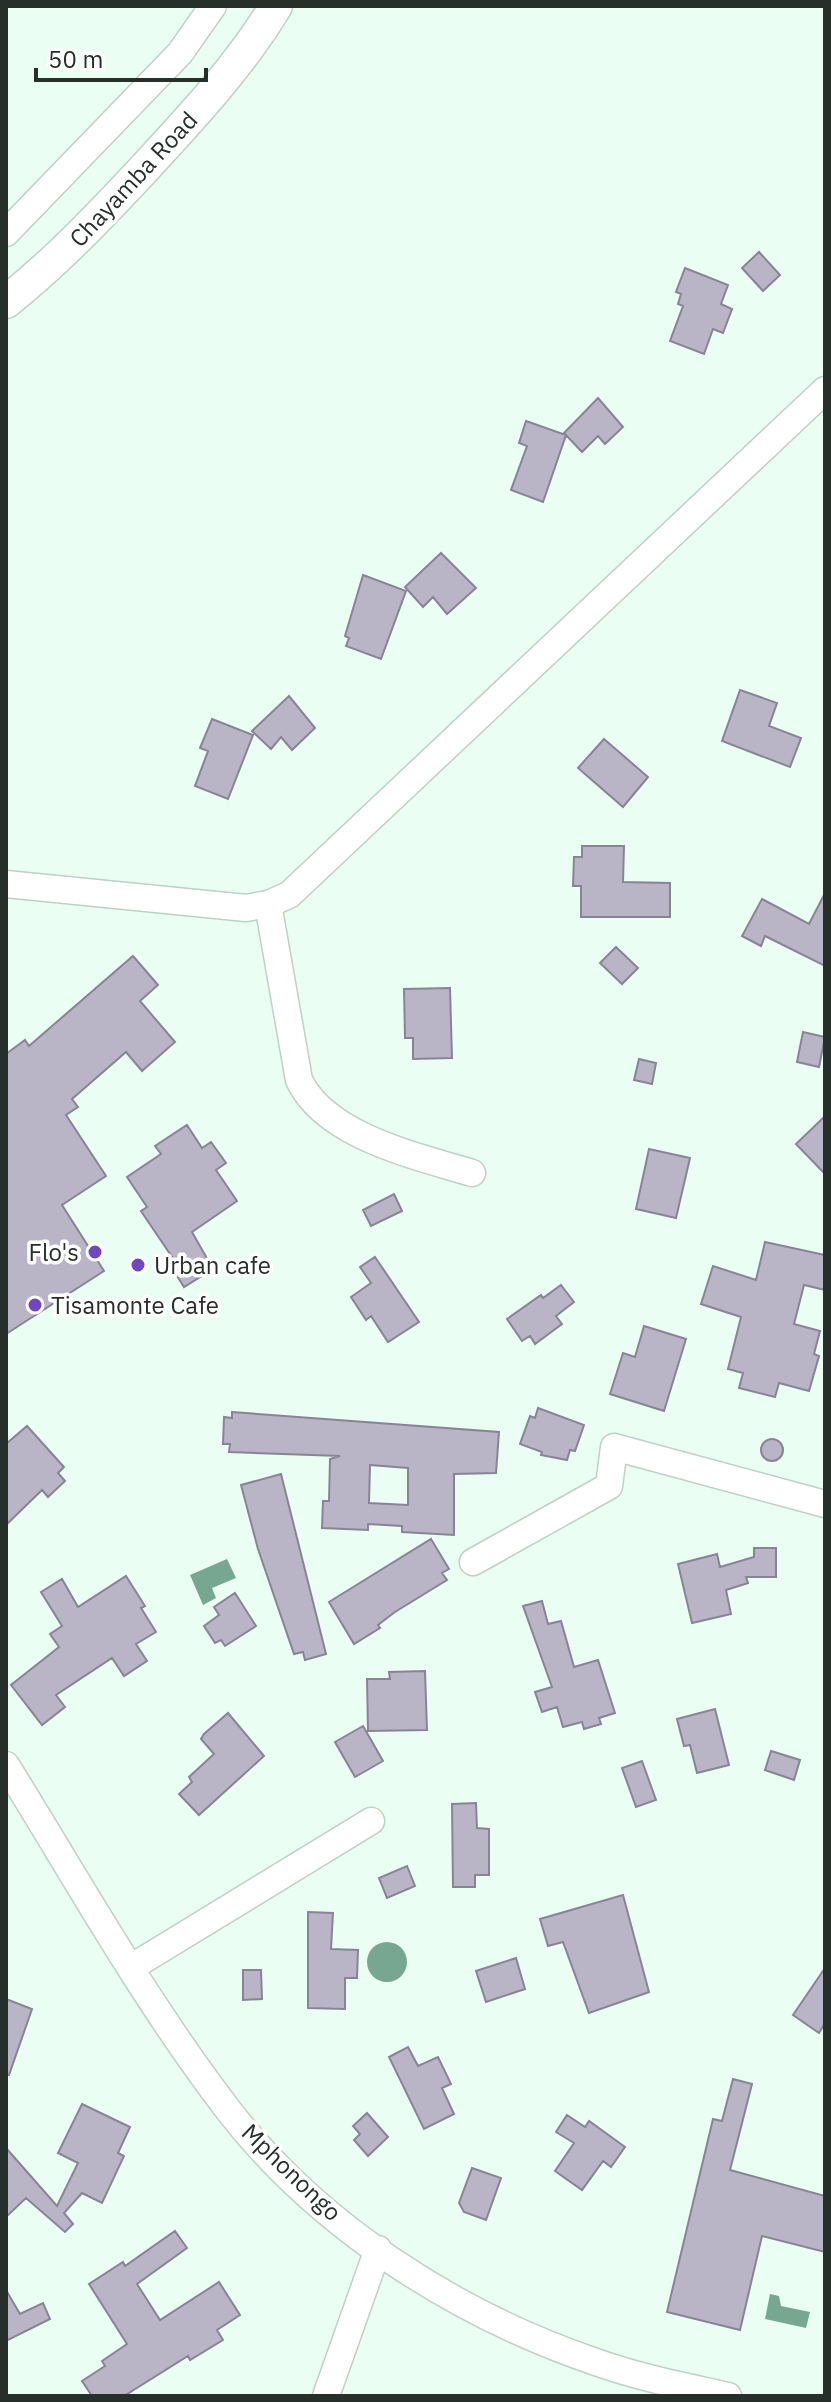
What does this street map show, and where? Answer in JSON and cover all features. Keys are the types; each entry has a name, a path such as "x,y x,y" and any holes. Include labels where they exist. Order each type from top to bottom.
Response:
{"main road":[{"name":"Chayamba Road","path":"6,302 55,263 196,113 259,34 276,6"}],"street":[{"path":"6,233 180,53 213,6"},
{"path":"6,884 246,908 268,904 301,888 825,390"},
{"path":"268,904 299,1080 305,1093 330,1118 390,1148 472,1173"},
{"path":"473,1562 609,1486 614,1447 825,1504"},
{"name":"Mphonongo","path":"6,1765 203,2075 246,2131 325,2209 434,2289 516,2331 595,2362 728,2396"},
{"path":"132,1967 371,1821"},
{"path":"326,2396 378,2249"}],"shaded area":[{"path":"227,1559 236,1578 212,1588 216,1598 203,1605 190,1575"},
{"path":"387,1942 401,1948 407,1962 401,1976 387,1982 373,1976 367,1962 373,1948"},
{"path":"770,2294 779,2296 781,2306 810,2312 806,2328 765,2319"}],"building":[{"path":"759,252 780,275 763,291 742,268"},
{"path":"685,268 728,285 721,304 732,309 723,333 713,329 704,354 670,341 683,306 678,304 681,294 676,292"},
{"path":"598,398 623,427 605,444 598,436 582,452 564,433"},
{"path":"526,421 566,435 543,502 511,490 527,446 519,443"},
{"path":"441,553 476,588 447,614 433,597 423,607 405,587"},
{"path":"363,575 406,591 381,659 346,646 349,638 345,636"},
{"path":"740,690 777,703 769,726 801,738 790,767 722,741"},
{"path":"289,696 315,728 292,750 281,737 271,749 252,731"},
{"path":"212,719 253,735 228,799 195,786 208,751 200,748"},
{"path":"604,739 648,777 623,807 578,768"},
{"path":"582,846 624,846 623,882 670,883 670,917 581,917 581,886 573,886 574,857 582,857"},
{"path":"825,893 825,966 765,936 761,946 742,936 762,899 809,924"},
{"path":"616,947 638,968 622,984 600,963"},
{"path":"133,956 158,985 140,1001 175,1042 142,1071 126,1052 72,1099 78,1107 66,1115 106,1176 62,1205 104,1271 6,1334 6,1054 25,1040 29,1046"},
{"path":"450,988 452,1058 413,1059 413,1038 405,1038 404,989"},
{"path":"803,1032 825,1037 819,1067 797,1062"},
{"path":"639,1059 656,1063 652,1084 634,1080"},
{"path":"825,1116 825,1174 796,1144"},
{"path":"187,1125 202,1148 211,1142 226,1163 216,1170 237,1201 192,1232 213,1269 184,1287 169,1263 174,1260 141,1211 147,1207 127,1177 161,1154 155,1146"},
{"path":"649,1149 690,1158 676,1218 636,1209"},
{"path":"394,1194 402,1211 371,1226 363,1210"},
{"path":"765,1242 825,1255 825,1290 804,1285 794,1324 820,1331 814,1354 819,1356 809,1391 779,1383 775,1397 739,1388 743,1373 728,1369 741,1317 701,1304 713,1266 756,1280"},
{"path":"375,1257 419,1322 388,1342 371,1316 366,1320 351,1297 371,1283 360,1267"},
{"path":"561,1285 574,1302 556,1316 562,1324 535,1344 530,1336 522,1341 507,1319"},
{"path":"644,1326 686,1339 664,1411 610,1394 623,1353 635,1357"},
{"path":"538,1408 584,1425 575,1451 570,1450 567,1460 541,1455 542,1452 520,1444 530,1416 535,1418"},
{"path":"232,1412 499,1432 496,1473 454,1474 454,1535 402,1532 402,1526 368,1524 368,1530 322,1528 323,1501 329,1501 330,1459 340,1456 229,1452 230,1444 223,1444 224,1417 232,1418","holes":["370,1465 408,1468 408,1505 369,1503"]},
{"path":"27,1426 64,1467 58,1473 65,1481 48,1497 42,1490 6,1525 6,1444"},
{"path":"772,1439 780,1442 783,1450 780,1458 772,1461 764,1458 761,1450 764,1442"},
{"path":"281,1474 326,1654 305,1660 303,1652 294,1654 258,1549 241,1485"},
{"path":"431,1539 449,1569 442,1573 447,1580 395,1612 378,1625 380,1628 354,1644 329,1602"},
{"path":"754,1548 776,1548 776,1577 746,1577 748,1583 726,1590 731,1614 692,1623 678,1564 717,1554 720,1567 754,1557"},
{"path":"126,1576 145,1606 141,1608 156,1632 136,1644 147,1661 124,1676 112,1658 56,1695 65,1707 42,1725 11,1685 59,1647 50,1634 62,1626 41,1592 62,1579 78,1607"},
{"path":"235,1593 256,1626 225,1646 221,1640 215,1643 204,1626 219,1615 214,1607"},
{"path":"542,1601 548,1624 561,1621 574,1667 598,1660 615,1713 599,1718 601,1724 584,1729 582,1722 563,1727 557,1707 542,1712 535,1692 552,1687 523,1606"},
{"path":"425,1671 427,1730 368,1731 367,1679 390,1679 389,1672"},
{"path":"715,1709 729,1765 697,1773 690,1745 684,1746 677,1719"},
{"path":"228,1713 264,1756 199,1815 179,1794 192,1782 189,1777 214,1754 201,1739 204,1734"},
{"path":"363,1726 383,1761 355,1777 335,1742"},
{"path":"771,1751 800,1760 794,1780 765,1770"},
{"path":"642,1761 656,1800 636,1807 622,1768"},
{"path":"476,1803 477,1828 489,1829 489,1875 475,1875 475,1887 453,1887 452,1804"},
{"path":"407,1866 415,1886 387,1898 379,1878"},
{"path":"623,1895 649,1992 589,2013 563,1942 548,1946 540,1919"},
{"path":"308,1912 333,1913 331,1949 358,1950 357,1978 345,1978 345,2009 308,2008"},
{"path":"516,1958 525,1989 486,2002 476,1971"},
{"path":"825,1968 825,2023 819,2033 793,2015"},
{"path":"243,1970 261,1970 262,1999 243,2000"},
{"path":"6,1999 32,2009 9,2075 6,2075"},
{"path":"408,2047 418,2066 438,2057 451,2084 442,2088 454,2114 424,2129 389,2057"},
{"path":"733,2079 752,2084 730,2170 825,2196 825,2252 762,2236 740,2330 667,2312 713,2119 722,2121"},
{"path":"82,2104 130,2127 118,2153 124,2156 102,2203 82,2193 64,2213 73,2224 65,2232 26,2198 6,2217 6,2148 57,2206 78,2163 58,2153"},
{"path":"367,2113 388,2137 368,2156 354,2140 360,2134 353,2126"},
{"path":"567,2115 585,2127 589,2121 625,2147 611,2167 603,2161 582,2190 555,2171 574,2143 556,2132"},
{"path":"472,2168 501,2178 486,2220 464,2212 459,2203"},
{"path":"175,2231 187,2248 137,2284 160,2320 219,2282 240,2315 217,2330 223,2340 190,2360 188,2356 124,2396 92,2396 82,2381 105,2366 102,2361 127,2344 89,2284 123,2262 125,2266"},
{"path":"6,2290 20,2314 43,2303 50,2319 6,2341"}],"place":[{"name":"Flo's","path":"95,1252"},
{"name":"Urban cafe","path":"138,1265"},
{"name":"Tisamonte Cafe","path":"35,1305"}]}
